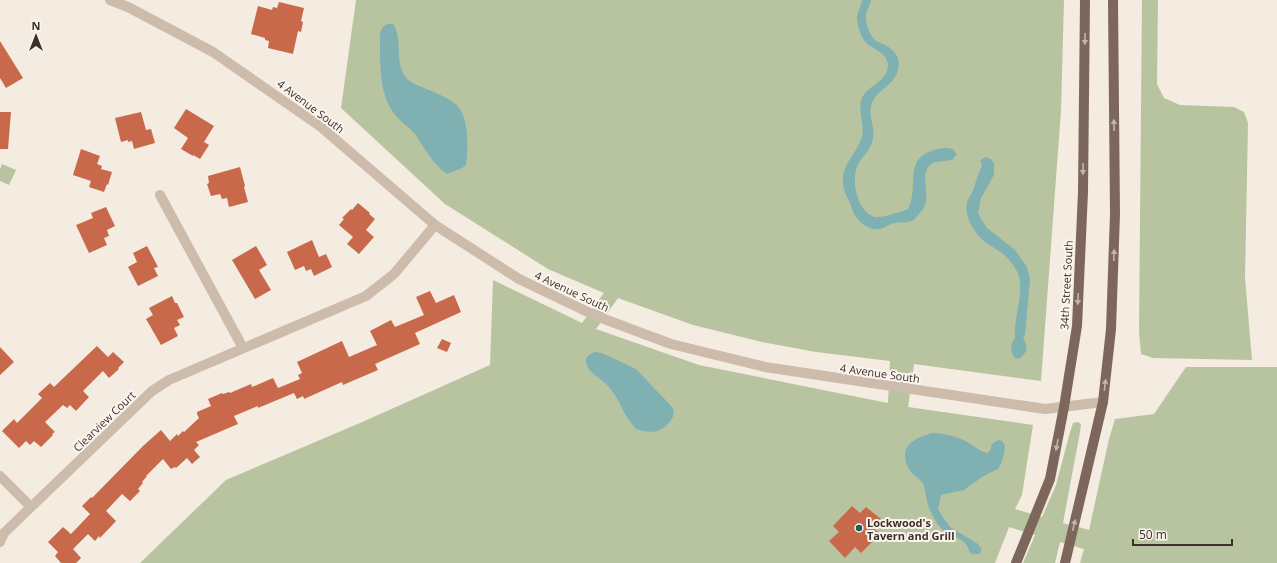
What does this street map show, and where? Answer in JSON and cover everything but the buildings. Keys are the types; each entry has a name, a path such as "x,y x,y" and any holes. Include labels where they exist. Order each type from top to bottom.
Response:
{"main road":[{"name":"34th Street South","path":"1016,563 1050,479 1064,407 1077,326 1083,192 1085,0"},
{"path":"1065,563 1103,402 1112,329 1115,214 1113,0"}],"street":[{"name":"4 Avenue South","path":"110,0 130,4 213,52 322,127 435,225 519,279 596,316 671,344 765,367 800,373 1045,409 1103,402"},
{"path":"160,196 243,348"},
{"name":"Clearview Court","path":"0,542 4,533 152,391 169,380 366,296 394,274 435,225"},
{"path":"0,476 31,507"}],"green space":[{"path":"356,0 1064,0 1061,111 1041,381 914,364 908,407 1033,425 1022,495 1015,509 1042,517 1056,485 1073,423 1078,422 1081,424 1063,523 1089,530 1109,439 1115,419 1154,414 1186,367 1277,367 1277,563 1080,563 1084,549 1060,542 1055,563 1023,563 1035,535 1009,527 995,563 140,563 226,480 360,423 490,365 493,280 582,323 604,293 548,269 445,204 341,108","holes":["618,298 693,325 762,342 816,352 890,361 888,403 699,365 596,329"]},
{"path":"1142,0 1158,0 1157,84 1164,98 1180,105 1234,107 1244,112 1248,123 1245,278 1252,360 1153,358 1141,354 1139,332"},
{"path":"2,164 16,170 9,185 0,181 0,169"}],"water":[{"path":"862,0 871,0 866,12 866,21 871,35 876,41 887,46 896,54 899,65 893,80 874,99 872,103 870,112 874,134 872,144 859,163 855,173 857,196 864,210 875,217 878,217 887,216 908,209 913,192 915,167 918,160 924,154 941,148 953,149 957,155 951,160 933,163 928,168 925,178 925,205 915,219 910,222 892,224 880,229 872,229 864,225 858,219 853,212 844,191 843,184 845,168 862,137 863,127 860,107 862,98 868,90 881,80 887,71 888,66 886,58 866,43 861,34 857,17"},
{"path":"388,24 393,24 398,36 401,69 404,75 410,81 448,99 459,108 462,113 466,127 467,151 466,165 462,168 447,174 437,166 415,134 398,118 389,105 383,88 380,52 381,32 383,27"},
{"path":"985,157 991,159 994,163 994,175 981,198 978,213 987,228 1015,250 1027,267 1030,279 1025,335 1023,338 1026,344 1026,352 1019,359 1015,358 1011,348 1015,338 1020,297 1020,281 1018,274 1013,264 1006,256 978,235 971,224 967,213 967,202 974,188 982,165 980,161"},
{"path":"595,352 602,353 636,369 673,408 673,416 665,427 652,432 636,429 626,416 610,388 587,367 587,357"},
{"path":"932,433 957,437 987,453 990,451 992,444 998,440 1002,441 1005,446 1001,464 998,469 982,477 964,490 941,495 938,509 942,516 950,527 978,544 982,550 979,554 972,554 964,542 943,530 938,525 928,505 924,485 911,472 906,464 905,455 908,446 914,440"}],"place":[{"name":"Lockwood's Tavern and Grill","path":"859,528"}]}
